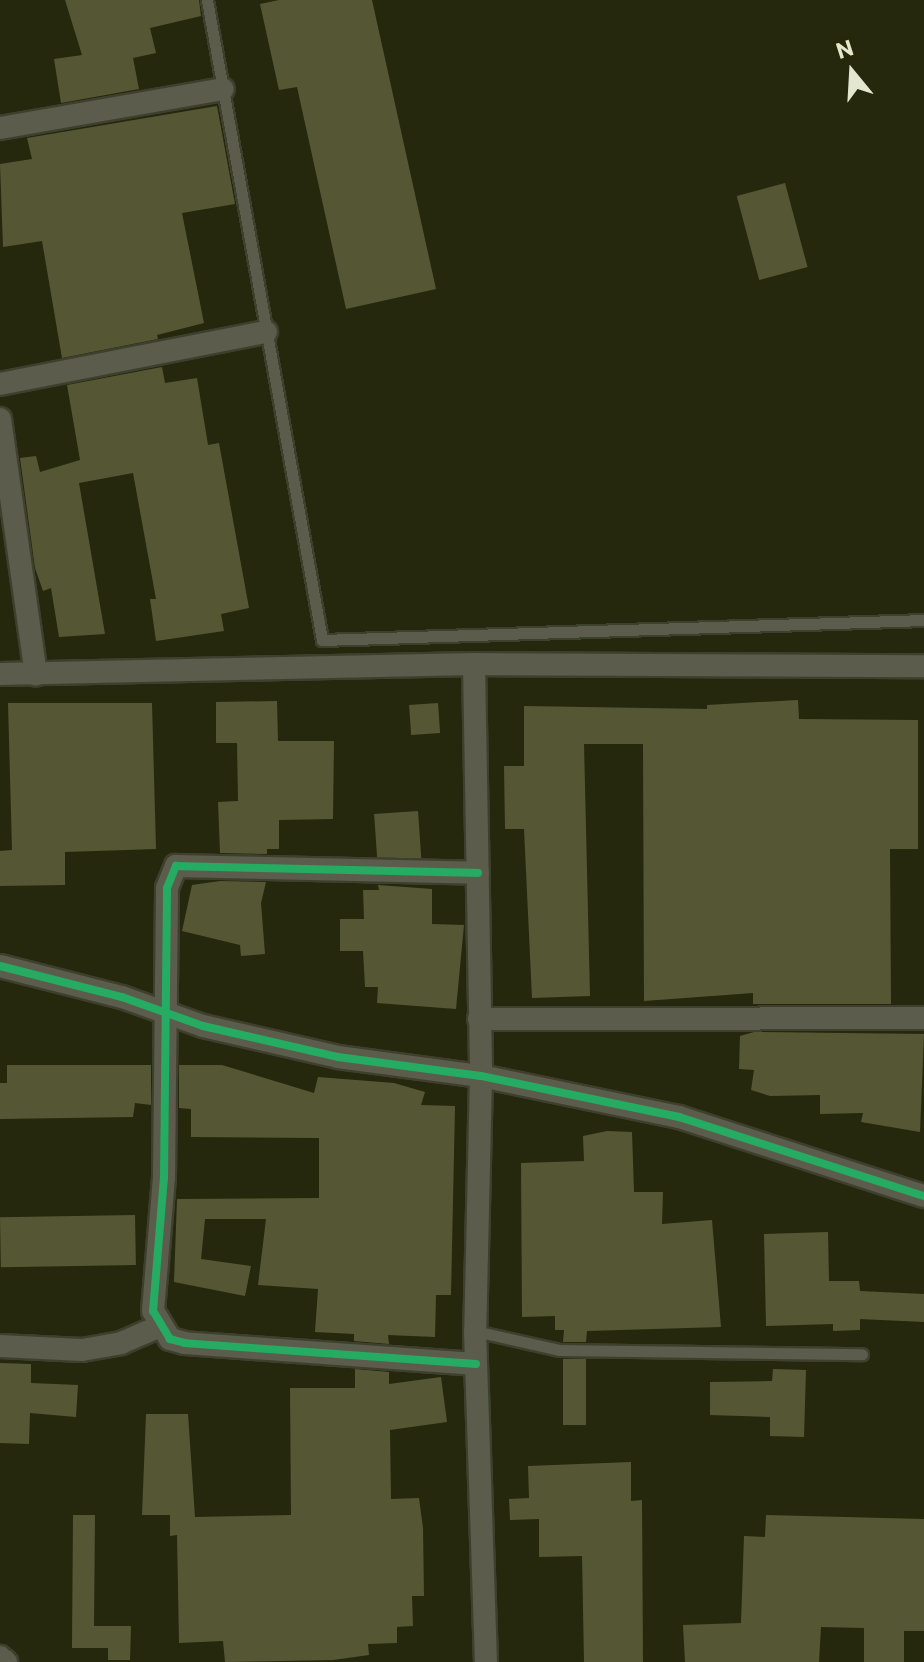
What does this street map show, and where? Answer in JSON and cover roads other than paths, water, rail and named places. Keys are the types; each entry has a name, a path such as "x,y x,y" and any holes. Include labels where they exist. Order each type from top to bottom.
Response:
{"street":[{"path":"0,128 223,89"},
{"path":"0,384 266,332"},
{"path":"0,419 36,674"},
{"path":"474,664 481,1076 475,1331 486,1662"},
{"path":"0,674 474,664 924,666"},
{"path":"476,1364 185,1343 170,1339 158,1327 153,1311 164,1178 169,1015 167,888 176,866 478,873"},
{"path":"0,966 122,997 169,1015 338,1057 481,1076 679,1117 924,1196"},
{"path":"479,1019 924,1018"},
{"path":"0,1346 82,1350 121,1343 158,1327"},
{"path":"0,1657 6,1662"}],"lane":[{"path":"207,0 322,640 924,620"},
{"path":"475,1331 559,1350 862,1354"}]}
